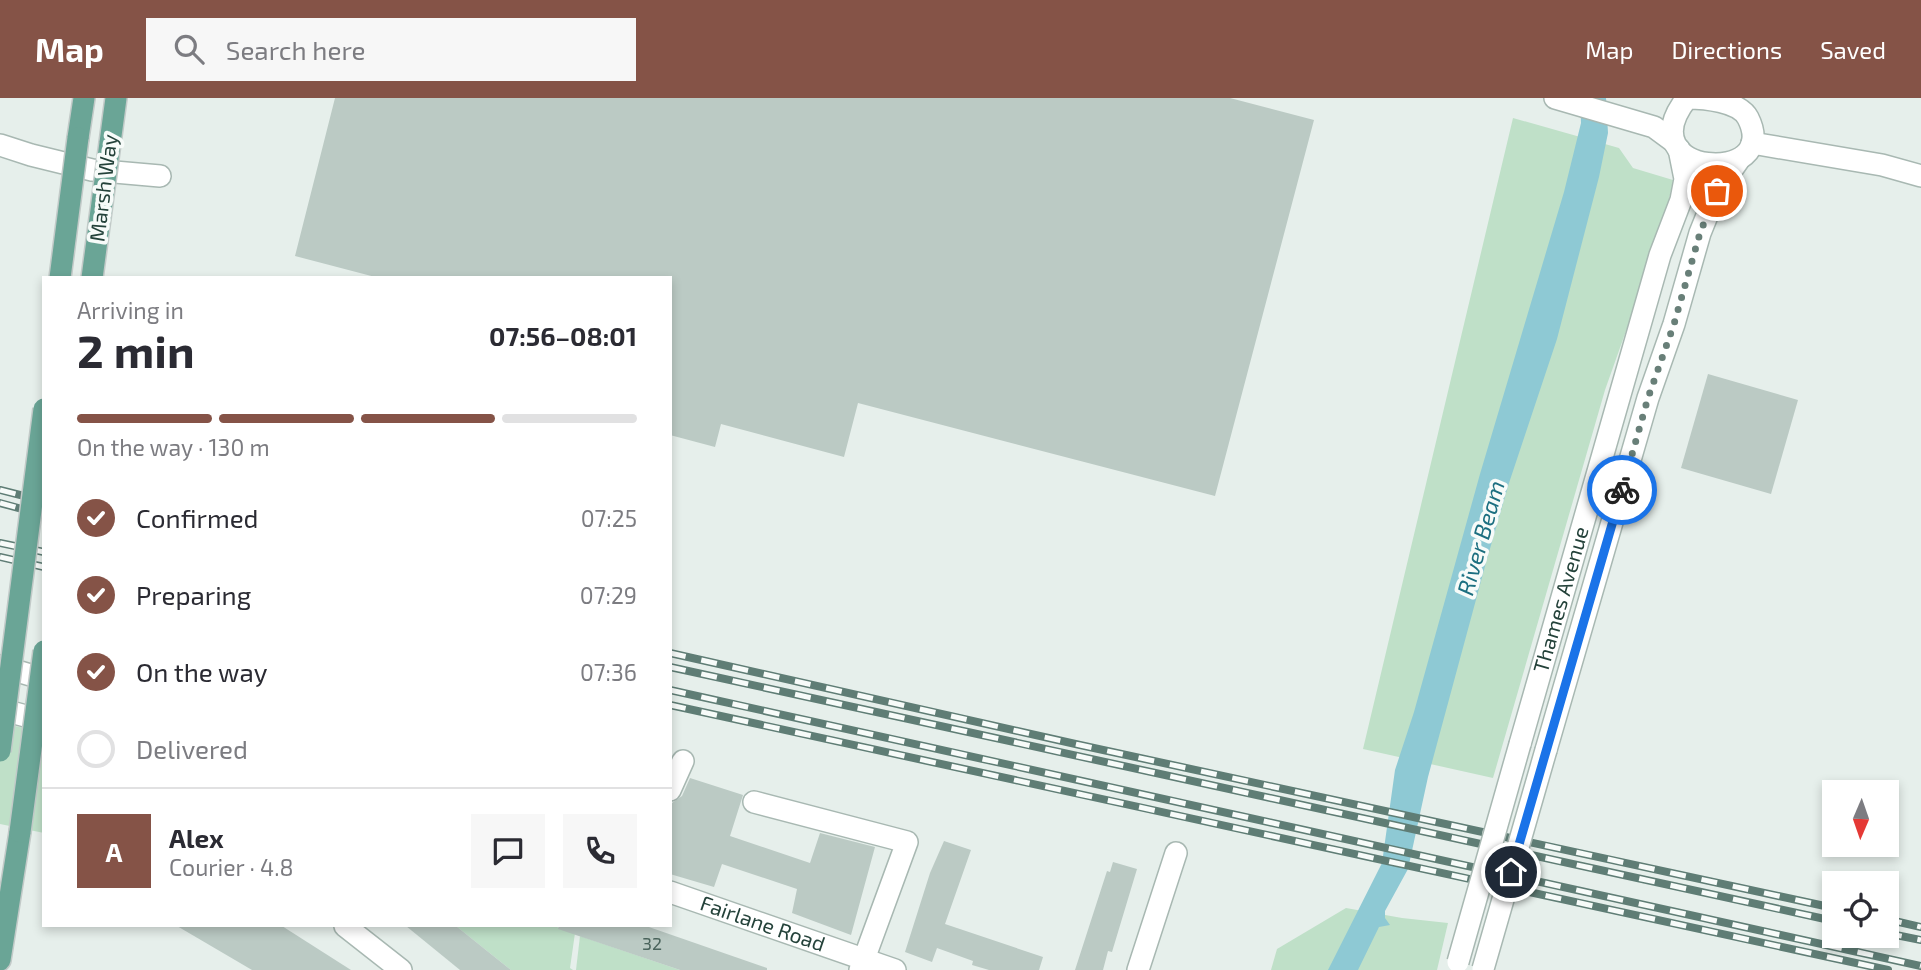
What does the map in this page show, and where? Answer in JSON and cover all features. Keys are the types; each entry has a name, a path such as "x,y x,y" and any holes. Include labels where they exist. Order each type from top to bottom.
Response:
{"main road":[{"name":"Marsh Way","path":"60,276 83,98"},
{"name":"Marsh Way","path":"92,276 116,98"},
{"path":"0,751 42,425"},
{"path":"0,960 42,665"}],"street":[{"path":"1559,100 1654,127 1692,158 1713,165 1743,158 1752,143 1750,122 1744,105 1687,98 1665,99"},
{"path":"1676,145 1674,119 1687,98"},
{"path":"1752,143 1919,174"},
{"path":"0,145 92,170 160,176"},
{"name":"Thames Avenue","path":"1456,966 1661,255 1681,200 1685,179 1676,145"},
{"name":"Thames Avenue","path":"1483,970 1648,398 1674,324 1700,233 1717,191 1738,161"},
{"path":"0,666 42,678"},
{"path":"0,709 42,720"},
{"path":"672,785 682,761"},
{"path":"754,802 907,842 862,965"},
{"path":"1138,970 1176,853"},
{"name":"Fairlane Road","path":"672,893 862,965 895,970"},
{"path":"346,927 401,970"}],"green space":[{"path":"1513,118 1619,148 1633,168 1673,180 1664,224 1605,390 1493,778 1363,749"},
{"path":"0,723 42,732 42,833 0,824"},
{"path":"1346,908 1448,923 1437,970 1271,970 1277,949"},
{"path":"457,927 557,927 575,933 570,968 573,970 511,970"},
{"path":"580,936 680,970 576,970"}],"water":[{"name":"River Beam","path":"1580,98 1606,98 1608,133 1599,177 1557,339 1487,559 1428,777 1408,869 1385,911 1385,918 1390,925 1379,927 1358,970 1328,970 1382,863 1395,770 1564,192 1581,123"}],"building":[{"path":"335,98 1230,98 1314,120 1215,496 858,403 844,457 721,424 715,447 672,436 672,276 371,276 295,256"},
{"path":"1708,374 1798,400 1771,494 1681,468"},
{"path":"690,778 743,795 730,836 810,863 820,833 875,847 851,935 792,913 797,889 722,864 714,887 672,875 672,803 682,796"},
{"path":"944,841 971,850 945,924 1043,957 1039,970 989,970 937,948 932,962 905,952 930,873"},
{"path":"1113,862 1137,869 1112,952 1108,951 1103,970 1075,970 1107,871 1110,872"},
{"path":"179,927 284,927 351,970 252,970"},
{"path":"407,927 457,927 511,970 460,970"},
{"path":"649,927 767,970 680,970 558,929"}],"railway":[{"path":"0,490 42,500"},
{"path":"0,503 42,514"},
{"path":"0,543 42,552"},
{"path":"0,557 42,567"},
{"path":"672,653 1080,745 1822,905"},
{"path":"672,667 1822,918"},
{"path":"672,690 1921,966"},
{"path":"672,705 1888,970"},
{"path":"1899,922 1921,927"},
{"path":"1899,936 1921,940"}],"way so far":[{"path":"1622,490 1700,233 1717,191"}],"route":[{"path":"1511,872 1622,490"}]}
